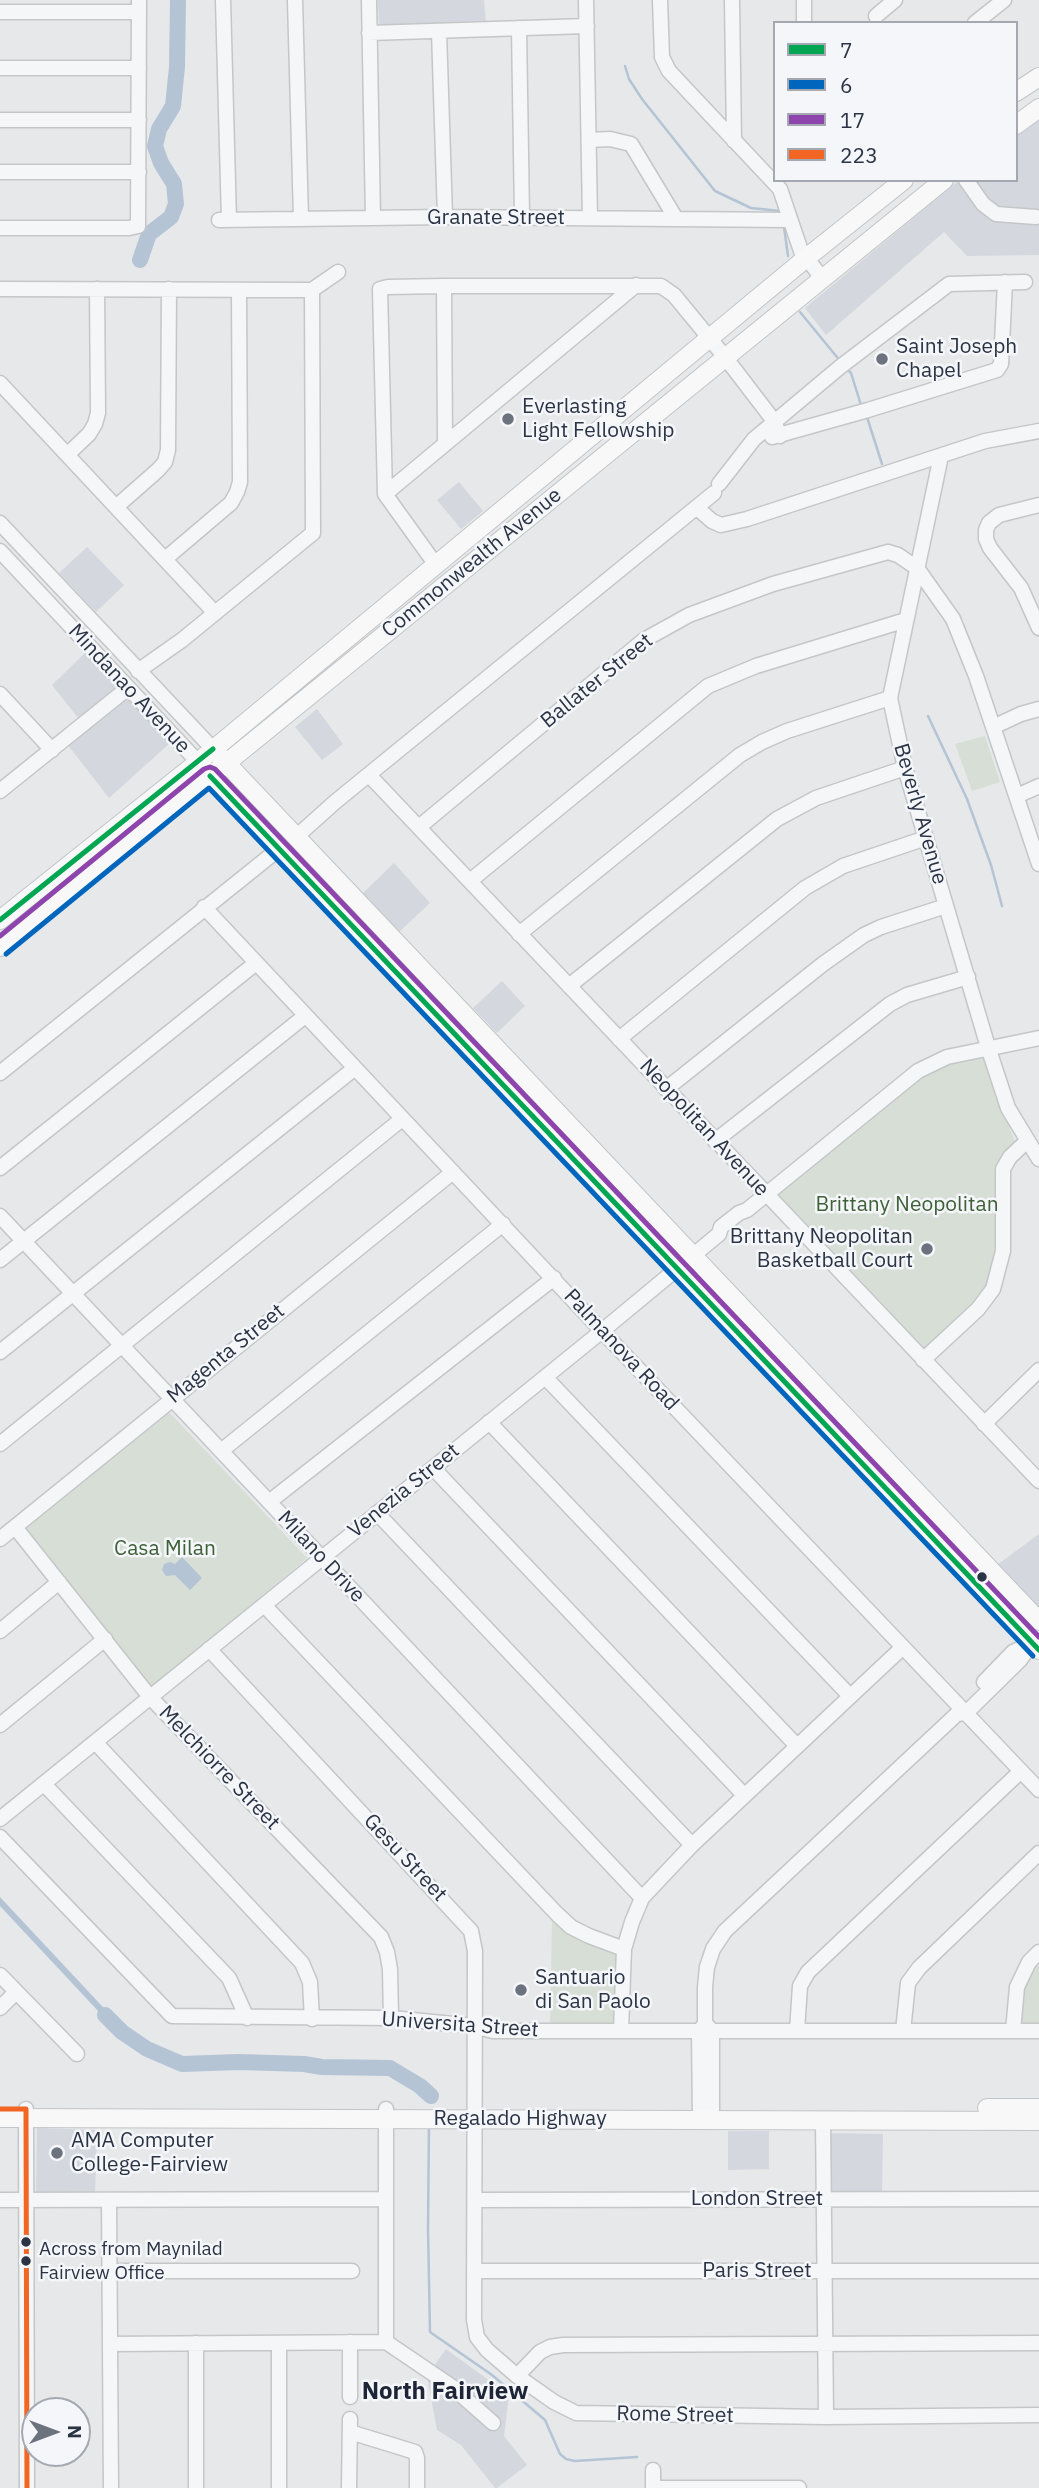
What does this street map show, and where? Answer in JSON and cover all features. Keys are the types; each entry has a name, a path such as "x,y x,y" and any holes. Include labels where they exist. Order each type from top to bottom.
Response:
{"main road":[{"path":"1018,91 1039,77"},
{"path":"1018,124 1039,108"},
{"name":"Commonwealth Avenue","path":"0,947 204,769 213,749 901,182"},
{"name":"Commonwealth Avenue","path":"0,920 204,769 226,763 942,182"},
{"path":"744,309 760,329"},
{"path":"573,451 588,469"},
{"name":"Mindanao Avenue","path":"213,749 1039,1620"},
{"name":"Mindanao Avenue","path":"204,769 1037,1643"},
{"path":"280,848 296,836"},
{"name":"Regalado Highway","path":"0,2118 26,2114 706,2114 1039,2108"},
{"name":"Regalado Highway","path":"0,2109 26,2114"},
{"name":"Regalado Highway","path":"706,2114 823,2120 1039,2120"}],"street":[{"name":"Granate Street","path":"223,0 224,220 445,217 790,220"},
{"path":"295,0 301,219"},
{"path":"369,0 373,218"},
{"path":"586,0 590,218"},
{"path":"660,0 665,63 676,79 734,141 773,178"},
{"path":"732,0 734,141"},
{"path":"804,0 804,21"},
{"path":"875,0 876,19"},
{"path":"876,19 895,0"},
{"path":"978,21 1004,0"},
{"path":"0,12 26,6 139,6 138,226 0,228"},
{"path":"369,33 587,26"},
{"path":"519,28 522,217"},
{"path":"439,31 445,217"},
{"path":"0,68 139,68"},
{"path":"0,120 139,120"},
{"path":"589,140 610,139 631,144 675,217"},
{"path":"0,173 139,172"},
{"path":"967,182 983,204 996,214 1036,217"},
{"path":"781,185 790,220 805,259 822,278"},
{"path":"0,289 313,290 338,272"},
{"path":"754,439 780,436 997,370 1001,364 1005,282"},
{"path":"296,836 697,508 717,488 754,439 843,364 949,284 1025,282"},
{"path":"385,494 636,285"},
{"path":"436,565 385,494 380,289 444,286 662,286 725,357 774,421 780,436"},
{"path":"444,286 445,442"},
{"path":"68,454 89,434 98,413 97,289"},
{"path":"116,507 158,470 165,462 168,450 169,289"},
{"path":"165,559 231,503 240,482 239,290"},
{"path":"138,671 215,613 313,533 313,290"},
{"path":"0,383 215,613"},
{"path":"697,508 721,525 747,519 985,441 1039,430"},
{"name":"Beverly Avenue","path":"941,456 890,698 905,768 988,1047 1008,1108 1039,1159"},
{"path":"1039,505 999,515 986,530 990,548 1021,588 1039,628"},
{"name":"Mindanao Avenue","path":"0,523 213,749"},
{"name":"Mindanao Avenue","path":"0,551 204,769"},
{"name":"Ballater Street","path":"419,827 644,640 689,615 773,584 877,553 898,555 917,568"},
{"path":"917,568 953,619 1039,864"},
{"path":"470,881 708,686 756,666 906,620"},
{"path":"0,791 128,688"},
{"path":"0,694 52,750"},
{"path":"519,934 740,755 787,731 890,698"},
{"path":"993,727 1039,709"},
{"path":"569,986 777,819 816,798 905,768"},
{"name":"Neopolitan Avenue","path":"369,775 1039,1481"},
{"path":"1017,796 1039,786"},
{"path":"619,1039 805,888 842,866 926,838"},
{"path":"0,1073 280,848"},
{"path":"666,1090 823,964 864,935 946,906"},
{"name":"Palmanova Road","path":"204,907 903,1647 960,1711 1039,1790"},
{"path":"0,1168 256,963"},
{"path":"715,1141 890,1004 907,995 968,977"},
{"path":"0,1260 305,1016"},
{"name":"Venezia Street","path":"0,1819 602,1331 719,1234 730,1220 747,1210 918,1071 947,1057 1039,1038"},
{"path":"0,1352 355,1068"},
{"path":"0,1444 402,1119"},
{"path":"923,1360 978,1309 993,1289 1003,1251 1003,1170 1010,1157 1027,1141"},
{"name":"Magenta Street","path":"0,1539 453,1172"},
{"name":"Milano Drive","path":"0,1216 642,1898"},
{"path":"221,1451 503,1224"},
{"path":"269,1502 554,1278"},
{"path":"984,1424 1039,1370"},
{"path":"545,1377 850,1696"},
{"path":"489,1422 797,1745"},
{"path":"433,1468 744,1795"},
{"path":"377,1513 692,1845"},
{"name":"Melchiorre Street","path":"15,1527 150,1697 381,1937 390,1969 391,2018"},
{"path":"0,1631 59,1582"},
{"path":"264,1605 557,1914 571,1927 624,1949"},
{"path":"0,1725 105,1639"},
{"path":"706,2114 707,1967 713,1949 725,1931 960,1711 1013,1652 1037,1643"},
{"path":"621,2031 624,1949 642,1898 692,1845 903,1647"},
{"name":"Gesu Street","path":"209,1649 471,1931 475,1951 475,2200"},
{"path":"95,1742 302,1963 310,1982 312,2019"},
{"path":"797,2031 800,1986 808,1972 1021,1771"},
{"path":"44,1784 229,1978 247,2018"},
{"name":"Universita Street","path":"0,1837 172,2016 391,2018 474,2026 493,2031 705,2028 797,2031 1039,2031"},
{"path":"902,2031 908,1983 919,1968 1039,1853"},
{"path":"1013,2031 1017,1987 1029,1962 1039,1952"},
{"path":"0,1975 77,2054"},
{"path":"0,2008 16,1992"},
{"path":"26,2114 27,2488"},
{"path":"386,2114 386,2342"},
{"path":"823,2120 826,2417"},
{"path":"0,2200 386,2199"},
{"name":"London Street","path":"475,2200 1039,2199"},
{"path":"109,2200 111,2488"},
{"name":"Rome Street","path":"475,2200 474,2320 477,2337 487,2350 517,2376 554,2402 576,2413 826,2417 1039,2415"},
{"path":"109,2271 352,2271"},
{"name":"Paris Street","path":"474,2271 1039,2271"},
{"path":"349,2397 350,2342"},
{"path":"110,2344 386,2342 451,2386 493,2423"},
{"path":"195,2343 196,2488"},
{"path":"278,2343 279,2488"},
{"path":"517,2376 540,2352 563,2345 1039,2343"},
{"path":"349,2488 349,2426 415,2452 417,2488"},
{"path":"653,2470 653,2488 799,2488"}],"shaded area":[{"path":"378,0 484,0 486,24 379,24"},
{"path":"1039,114 1039,255 967,256 944,232 826,335 805,308 957,182 1018,182 1018,131"},
{"path":"459,482 483,511 461,529 437,500"},
{"path":"87,547 124,585 96,612 59,573"},
{"path":"85,653 116,687 79,719 52,685"},
{"path":"126,694 170,743 109,798 67,744"},
{"path":"317,709 343,744 322,760 295,727"},
{"path":"394,863 430,903 399,932 362,894"},
{"path":"502,981 525,1006 497,1033 473,1008"},
{"path":"1039,1534 1039,1611 997,1565"},
{"path":"37,2128 97,2130 95,2195 36,2194"},
{"path":"728,2131 769,2131 769,2169 728,2170"},
{"path":"827,2133 883,2134 882,2195 827,2195"},
{"path":"446,2349 509,2395 504,2436 527,2465 497,2488 461,2445 437,2430 427,2376"}],"green space":[{"path":"985,736 1000,782 972,791 955,744"},
{"name":"Brittany Neopolitan","path":"983,1056 1016,1145 1004,1157 996,1265 983,1296 928,1350 920,1350 774,1195 923,1074 940,1066"},
{"name":"Casa Milan","path":"168,1411 307,1558 152,1688 22,1528"},
{"path":"552,1919 592,1945 617,1955 613,2028 550,2026"},
{"path":"1039,1961 1039,2025 1017,2025 1021,1987"}],"water":[{"path":"182,1557 202,1578 190,1590 175,1575 166,1576 162,1570 164,1564 175,1564"},
{"path":"0,1897 115,2020 118,2028 114,2028 0,1906"}],"waterway":[{"path":"140,260 149,234 171,217 176,204 174,184 161,163 155,146 159,129 173,106 177,67 178,0"},
{"path":"625,66 629,79 642,99 715,191 751,208 780,211"},
{"path":"784,227 788,256"},
{"path":"800,312 841,362"},
{"path":"847,369 851,373 861,405"},
{"path":"866,414 882,464"},
{"path":"928,716 967,799 991,865 1002,906"},
{"path":"105,2015 122,2032 147,2049 182,2064 239,2062 390,2068 431,2096"},
{"path":"429,2126 430,2332 492,2375 545,2420 560,2454 566,2459 575,2461 637,2457"}],"transit line":[{"name":"7","path":"0,920 213,749"},
{"name":"17","path":"0,936 204,769 215,769 1039,1637"},
{"name":"7","path":"210,776 1039,1650"},
{"name":"6","path":"6,954 209,788 1033,1656"},
{"name":"223","path":"0,2109 26,2109 27,2488"}],"place":[{"name":"Saint Joseph Chapel","path":"882,359"},
{"name":"Everlasting Light Fellowship","path":"508,419"},
{"name":"Brittany Neopolitan Basketball Court","path":"927,1249"},
{"name":"Santuario di San Paolo","path":"521,1990"},
{"name":"AMA Computer College-Fairview","path":"57,2153"},
{"name":"Across from Maynilad Fairview Office","path":"26,2261"}],"district":[{"name":"North Fairview","path":"445,2392"}]}
